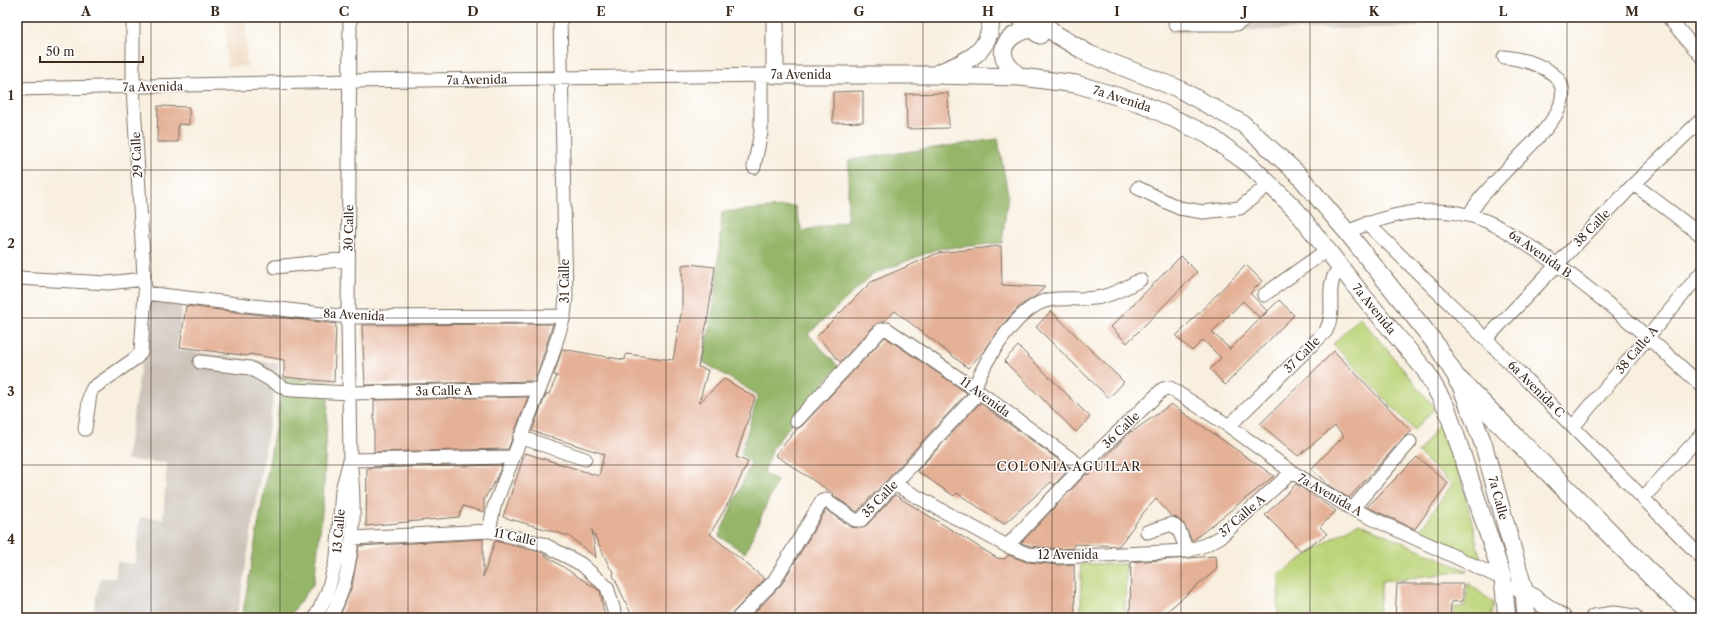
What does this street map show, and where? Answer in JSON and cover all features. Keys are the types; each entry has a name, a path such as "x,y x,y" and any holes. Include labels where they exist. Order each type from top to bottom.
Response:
{"highway":[{"path":"1459,381 1668,592 1700,618"}],"main road":[{"path":"768,76 775,17"},
{"path":"933,75 966,61 980,50 989,34 990,17"},
{"path":"1021,77 1013,72 1006,64 1004,46 1008,39 1029,21 1057,44 1089,54 1177,88 1243,124 1297,173 1347,232 1435,343 1459,381"},
{"name":"7a Avenida","path":"768,76 933,75 1021,77 1076,84 1143,104 1208,135 1250,165 1296,210 1340,267 1425,370 1447,409"},
{"name":"7a Calle","path":"1459,381 1483,443 1524,590 1526,618"},
{"name":"7a Calle","path":"1447,409 1503,579 1507,618"},
{"path":"1503,579 1524,590 1563,618"},
{"path":"1594,618 1614,615 1634,618"}],"street":[{"name":"29 Calle","path":"85,429 90,394 93,388 136,358 141,352 145,292 133,87 133,17"},
{"name":"30 Calle","path":"349,440 348,260 350,17"},
{"name":"31 Calle","path":"489,531 494,507 512,457 550,362 564,316 566,297 560,17"},
{"path":"1175,24 1237,24 1243,20 1243,17"},
{"path":"1668,17 1701,56"},
{"path":"1469,215 1484,194 1550,125 1558,111 1563,92 1558,78 1549,71 1520,59 1504,57"},
{"name":"7a Avenida","path":"17,89 350,81 768,76"},
{"path":"754,167 761,132 768,76"},
{"name":"38 Calle","path":"1486,339 1634,184 1701,120"},
{"path":"1138,188 1179,208 1203,212 1240,208 1269,184"},
{"path":"1634,184 1701,235"},
{"name":"6a Avenida B","path":"1347,232 1368,223 1409,211 1453,212 1469,215 1504,229 1557,265 1648,337 1701,385"},
{"name":"6a Avenida C","path":"1368,223 1486,339 1701,557"},
{"path":"1264,295 1327,250"},
{"path":"275,267 348,260"},
{"name":"37 Calle","path":"1229,426 1326,331 1332,314 1332,278 1340,267"},
{"name":"38 Calle A","path":"1573,427 1701,274"},
{"path":"17,278 108,283 144,279"},
{"name":"35 Calle","path":"738,618 774,581 822,501 826,500 858,521 861,520 977,390 998,343 1035,304 1049,300 1100,298 1117,293 1140,280"},
{"name":"8a Avenida","path":"145,292 348,317 564,316"},
{"name":"11 Avenida","path":"796,421 881,330 887,329 977,390 1082,467"},
{"name":"3a Calle A","path":"200,362 250,368 286,389 349,393 539,389"},
{"name":"7a Avenida A","path":"1170,388 1229,426 1292,472 1352,509 1503,579"},
{"name":"36 Calle","path":"1007,546 1082,467 1164,389 1170,388"},
{"path":"1643,498 1701,435"},
{"path":"520,437 585,459"},
{"name":"13 Calle","path":"315,618 327,594 335,564 340,531 342,490 350,460 349,440"},
{"path":"1352,509 1410,442"},
{"path":"330,618 339,602 352,538 353,489 350,460 512,457"},
{"name":"37 Calle A","path":"1187,551 1205,545 1220,537 1292,472"},
{"name":"12 Avenida","path":"894,484 1007,546 1028,554 1059,557 1187,551"},
{"path":"1147,532 1172,524 1179,530 1187,551"},
{"name":"11 Calle","path":"352,538 489,531 543,544 581,564 607,587 616,618"}],"shaded area":[{"path":"225,17 246,17 247,66 227,67"},
{"path":"1169,17 1417,17 1418,27 1170,32"},
{"path":"151,302 182,302 177,349 279,364 239,607 235,618 92,618 100,578 115,578 117,562 135,564 140,517 163,519 167,463 126,460"}],"green space":[{"path":"998,139 1008,195 1002,243 937,249 872,275 808,334 838,366 773,447 764,473 777,481 745,553 719,536 751,463 741,454 758,395 703,362 716,293 722,212 795,206 802,231 847,221 849,160"},
{"path":"1360,317 1435,408 1414,430 1333,344"},
{"path":"284,377 329,381 323,504 314,583 288,618 240,618 243,612"},
{"path":"1439,424 1463,485 1482,564 1418,533 1452,484 1418,453"},
{"path":"1359,523 1468,571 1382,581 1378,618 1327,618 1278,615 1279,574 1331,539"},
{"path":"1081,564 1126,564 1125,618 1081,618"},
{"path":"1468,583 1494,603 1491,618 1454,618 1454,607 1465,607"}],"building":[{"path":"863,91 863,122 833,123 833,92"},
{"path":"948,93 949,128 907,129 906,94"},
{"path":"158,106 189,107 189,125 178,124 178,142 157,142"},
{"path":"1001,246 1002,285 1045,287 1036,296 1021,305 1009,317 985,350 968,368 895,311 884,321 875,325 840,362 817,336 871,282 938,253"},
{"path":"1181,256 1197,272 1127,343 1111,327"},
{"path":"689,264 715,267 708,316 698,367 708,370 699,403 724,379 755,397 736,457 748,462 729,502 710,534 765,579 728,618 633,618 613,575 614,572 610,568 592,530 596,558 569,536 503,517 525,453 599,476 604,454 532,431 546,394 549,394 557,376 554,375 562,349 625,360 626,354 673,360 682,308 682,265"},
{"path":"1246,265 1262,281 1250,293 1267,311 1260,318 1243,301 1212,332 1230,349 1279,300 1294,315 1225,385 1210,369 1221,358 1203,340 1192,351 1176,336"},
{"path":"186,306 336,324 334,382 284,377 284,360 249,354 249,356 180,347"},
{"path":"1051,311 1124,382 1109,398 1036,327"},
{"path":"553,324 538,372 531,381 365,385 362,325"},
{"path":"885,337 967,393 857,512 833,495 834,494 775,455 797,429 802,426"},
{"path":"1018,346 1090,417 1076,432 1004,361"},
{"path":"1334,351 1411,431 1349,498 1331,487 1311,469 1344,436 1335,426 1298,456 1260,424"},
{"path":"528,397 508,449 374,452 374,400"},
{"path":"980,403 1070,468 1054,485 1051,482 1004,524 957,493 954,496 917,471"},
{"path":"1171,404 1274,476 1192,541 1184,524 1177,518 1171,516 1156,499 1144,512 1119,546 1074,544 1074,548 1059,549 1030,546 1021,543 1086,474 1088,475 1131,431 1132,432"},
{"path":"1417,457 1448,483 1415,529 1367,507"},
{"path":"502,465 496,480 484,499 484,512 463,506 459,517 366,526 367,468"},
{"path":"1296,484 1336,511 1320,527 1327,534 1301,551 1265,515"},
{"path":"895,495 997,558 1005,559 1008,555 1027,562 1058,565 1074,564 1075,618 754,618 751,616 781,585 826,510 850,527 861,528 867,525"},
{"path":"483,539 483,577 495,541 540,552 600,591 605,618 339,618 352,586 359,546"},
{"path":"1216,556 1217,569 1159,618 1130,618 1131,562"},
{"path":"1397,584 1463,584 1463,601 1451,602 1450,618 1395,618"}],"district":[{"name":"COLONIA AGUILAR","path":"1069,466"}]}
